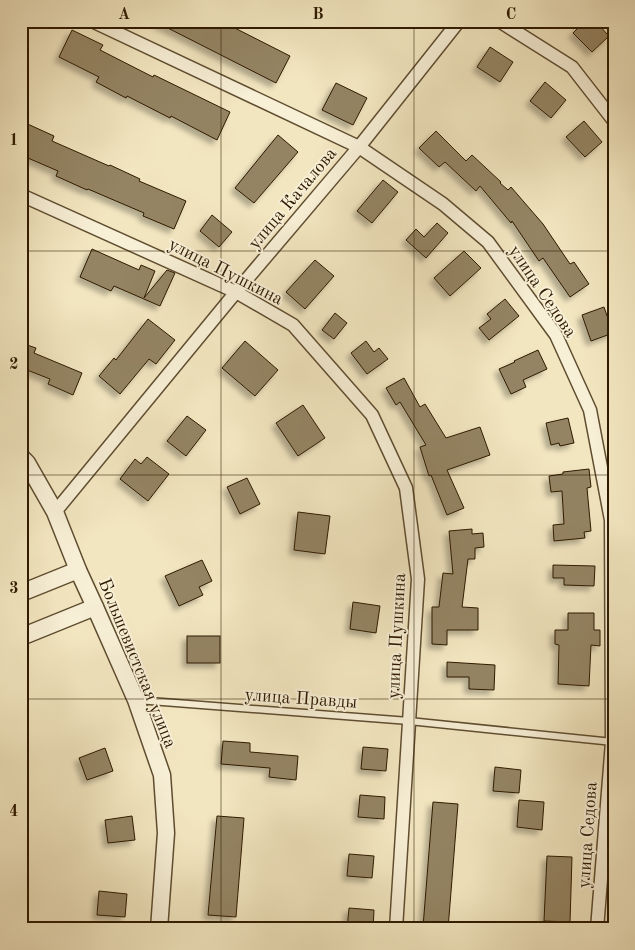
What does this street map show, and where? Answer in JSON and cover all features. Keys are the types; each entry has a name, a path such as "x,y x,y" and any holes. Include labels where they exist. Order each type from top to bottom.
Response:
{"street":[{"name":"улица Седова","path":"92,21 359,146 443,204 488,242 556,335 590,410 611,520 613,742 597,929"},
{"name":"улица Качалова","path":"54,512 359,146 459,21"},
{"path":"499,21 572,67 614,122"},
{"name":"улица Пушкина","path":"21,195 236,292 294,325 372,415 406,488 418,579 396,929"},
{"name":"Большевистская улица","path":"21,456 27,463 54,512 136,700 162,775 166,833 160,929"},
{"path":"21,593 78,570"},
{"path":"21,637 95,607"}],"lane":[{"name":"улица Правды","path":"136,700 409,721 613,742"}],"building":[{"path":"154,21 221,21 290,56 276,83"},
{"path":"585,21 595,21 609,36 592,52 573,33"},
{"path":"72,30 103,45 100,50 153,77 154,75 230,112 217,140 171,116 170,118 127,96 126,98 96,82 99,77 59,57"},
{"path":"490,47 513,62 500,82 477,67"},
{"path":"545,82 566,100 551,118 530,101"},
{"path":"336,83 367,98 353,125 322,110"},
{"path":"21,121 54,136 52,141 110,165 140,179 139,181 186,201 174,229 143,216 144,213 56,176 58,171 21,155"},
{"path":"584,121 602,142 585,157 566,137"},
{"path":"436,131 466,161 472,155 508,190 511,187 543,224 570,264 574,262 589,284 570,297 543,258 539,261 512,221 511,223 480,186 476,191 445,162 439,167 419,148"},
{"path":"278,135 298,152 254,203 235,188"},
{"path":"383,180 398,192 372,223 357,211"},
{"path":"212,215 232,232 219,247 200,231"},
{"path":"437,223 448,233 426,258 406,240 416,229 424,237"},
{"path":"92,249 139,270 141,265 155,271 144,298 167,270 175,273 160,306 114,286 111,291 80,277"},
{"path":"464,251 481,268 450,296 434,278"},
{"path":"315,260 334,276 305,309 286,292"},
{"path":"505,299 519,316 489,340 479,328 491,319 487,314"},
{"path":"604,307 613,333 591,341 582,315"},
{"path":"335,313 347,323 334,339 322,330"},
{"path":"148,319 175,340 156,364 149,359 120,394 99,376 114,358 116,360"},
{"path":"245,341 278,370 255,396 222,368"},
{"path":"366,341 374,352 379,348 388,359 367,374 351,353"},
{"path":"21,343 36,348 34,353 82,373 73,395 48,384 50,379 27,370 21,383"},
{"path":"538,350 547,369 523,380 526,387 511,394 499,369"},
{"path":"404,378 420,407 425,404 446,438 480,427 490,455 447,470 464,508 447,515 431,475 429,476 420,447 426,445 400,402 396,405 386,388"},
{"path":"303,405 325,438 298,456 276,423"},
{"path":"187,416 206,430 186,456 167,441"},
{"path":"568,418 574,443 560,446 559,443 551,445 546,423"},
{"path":"147,457 169,474 148,501 120,479 135,459 141,464"},
{"path":"589,469 591,487 587,488 591,531 584,532 585,538 554,541 553,525 564,524 562,491 551,492 549,476 563,474 563,472"},
{"path":"247,478 260,504 240,514 227,487"},
{"path":"298,512 330,516 325,554 294,550"},
{"path":"472,529 472,534 483,533 484,547 475,548 475,559 468,559 462,607 478,608 478,630 447,630 447,645 432,644 432,607 439,607 443,573 453,574 449,531"},
{"path":"202,560 212,581 199,587 203,595 179,606 165,576"},
{"path":"553,565 595,566 594,586 564,585 564,578 553,578"},
{"path":"353,602 380,606 376,633 350,629"},
{"path":"568,613 594,613 594,630 600,630 600,646 591,645 589,686 558,684 559,645 555,644 555,630 568,630"},
{"path":"187,636 220,636 220,663 187,663"},
{"path":"447,662 495,665 494,690 469,689 469,677 447,677"},
{"path":"223,741 250,743 250,752 298,756 296,780 269,777 270,768 221,764"},
{"path":"363,747 388,749 386,771 361,769"},
{"path":"105,748 113,771 87,780 79,758"},
{"path":"495,767 521,770 519,793 493,791"},
{"path":"360,795 385,797 384,819 358,817"},
{"path":"519,800 544,802 542,830 517,827"},
{"path":"433,802 458,804 448,929 423,927"},
{"path":"132,816 135,840 108,843 105,820"},
{"path":"217,816 244,818 236,917 208,915"},
{"path":"349,854 374,856 372,878 347,876"},
{"path":"547,856 572,857 570,922 544,921"},
{"path":"99,891 127,894 125,917 97,915"},
{"path":"349,908 374,910 373,929 347,929"}]}
